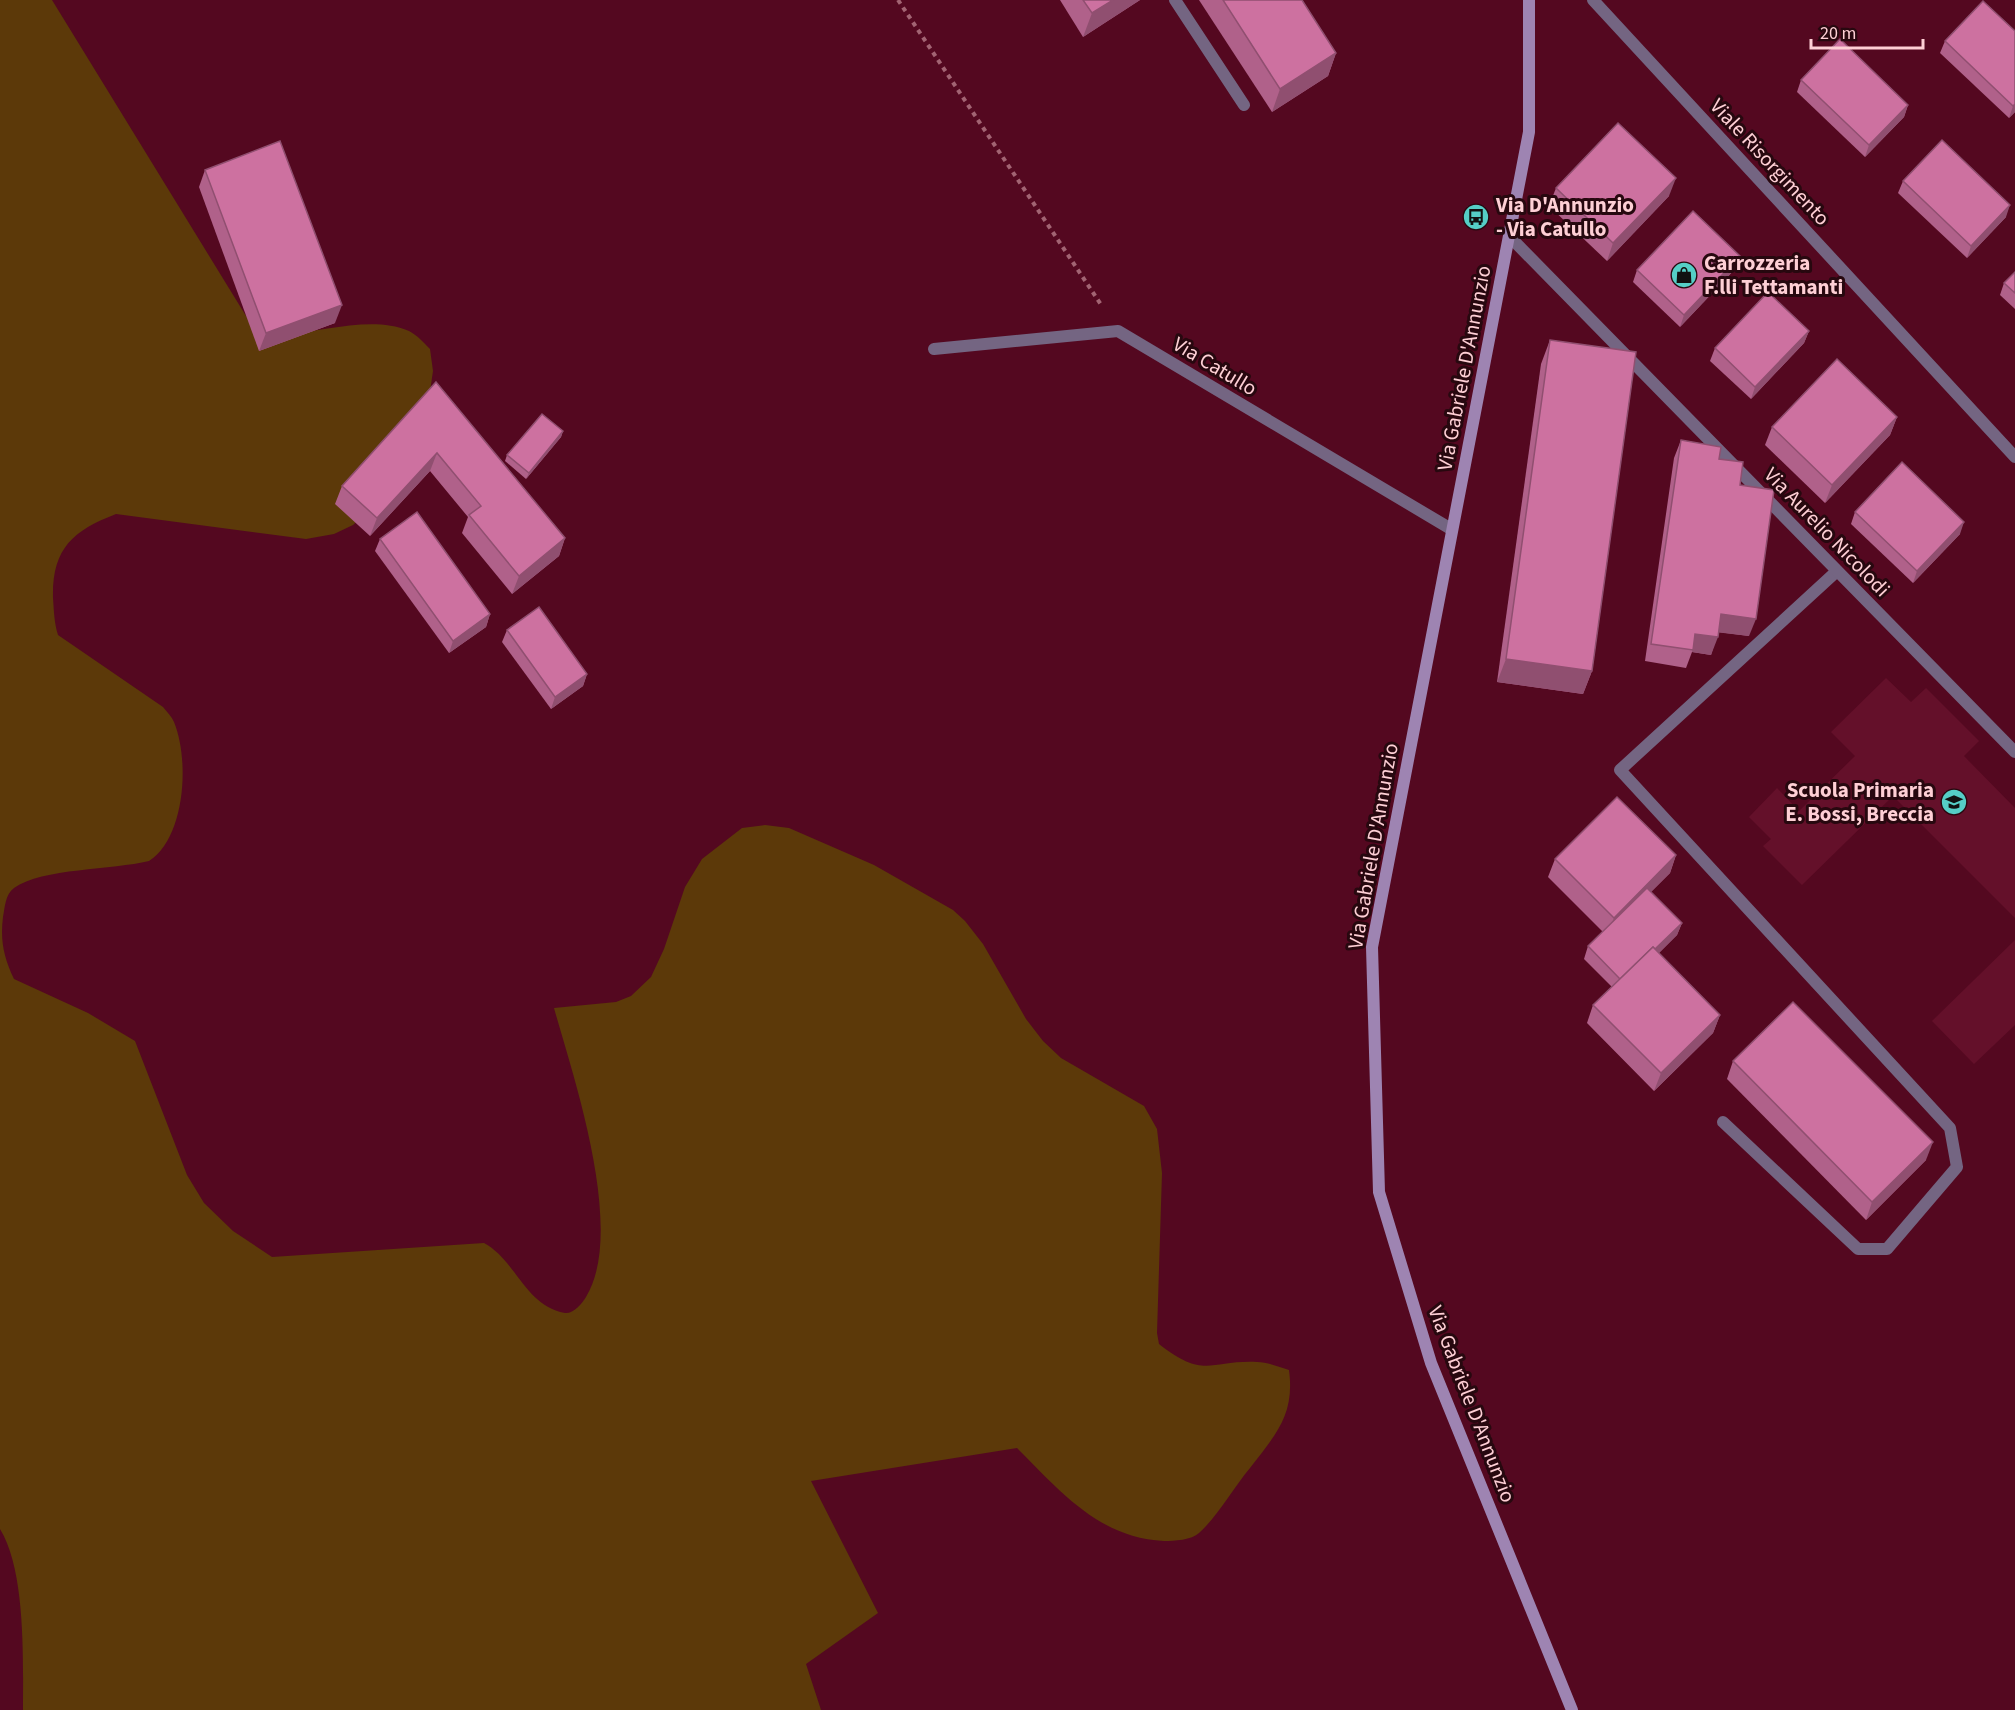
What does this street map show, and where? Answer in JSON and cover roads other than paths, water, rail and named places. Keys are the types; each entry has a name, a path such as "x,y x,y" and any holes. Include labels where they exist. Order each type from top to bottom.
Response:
{"main road":[{"name":"Via Gabriele D'Annunzio","path":"1529,0 1529,132 1372,947 1379,1191 1431,1364 1572,1710"}],"street":[{"path":"1175,0 1244,105"},
{"name":"Viale Risorgimento","path":"1593,0 2015,457"},
{"name":"Via Aurelio Nicolodi","path":"1510,237 2015,752"},
{"name":"Via Catullo","path":"934,349 1119,331 1451,529"},
{"path":"1723,1122 1858,1249 1887,1249 1957,1167 1950,1128 1620,770 1838,571"}],"place":[{"name":"Via D'Annunzio - Via Catullo","path":"1476,217"},
{"name":"Carrozzeria F.lli Tettamanti","path":"1684,275"},
{"name":"Scuola Primaria E. Bossi, Breccia","path":"1954,802"}]}
